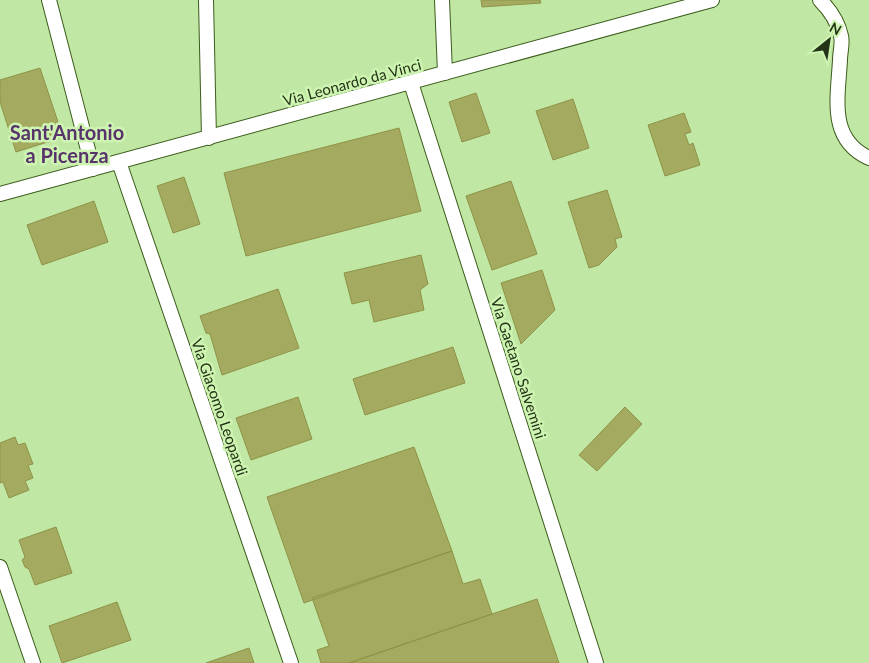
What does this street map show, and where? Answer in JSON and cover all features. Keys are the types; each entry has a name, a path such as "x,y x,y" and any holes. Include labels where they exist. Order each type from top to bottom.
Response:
{"street":[{"path":"49,0 93,169"},
{"path":"206,0 209,138"},
{"path":"442,0 445,73"},
{"name":"Via Leonardo da Vinci","path":"0,194 712,0"},
{"path":"820,0 831,11 841,37 838,112 843,138 852,148 869,158"},
{"name":"Via Gaetano Salvemini","path":"411,83 596,663"},
{"name":"Via Giacomo Leopardi","path":"119,162 291,663"},
{"path":"0,567 33,663"}],"building":[{"path":"481,0 540,0 541,3 482,7"},
{"path":"40,68 63,137 16,152 0,102 0,80"},
{"path":"476,93 490,133 462,142 449,102"},
{"path":"573,99 589,148 553,160 536,111"},
{"path":"684,113 691,132 685,134 689,145 693,143 700,165 665,176 648,125"},
{"path":"399,128 421,211 246,256 224,173"},
{"path":"184,177 200,224 173,233 157,186"},
{"path":"511,181 537,254 492,270 466,196"},
{"path":"607,190 622,237 615,239 617,247 599,265 589,268 568,202"},
{"path":"94,201 108,242 42,265 27,225"},
{"path":"421,255 428,284 420,290 424,310 374,322 369,300 352,304 344,273"},
{"path":"542,270 555,310 521,344 501,283"},
{"path":"278,289 299,348 222,375 210,334 206,333 200,316"},
{"path":"453,347 465,383 365,415 353,379"},
{"path":"298,397 312,439 251,460 236,418"},
{"path":"625,407 642,424 597,471 579,455"},
{"path":"15,437 18,445 25,443 33,464 28,465 33,478 25,481 29,490 9,498 3,482 0,483 0,443"},
{"path":"414,447 452,551 304,603 267,497"},
{"path":"56,527 72,573 35,585 29,569 25,567 22,560 25,557 19,540"},
{"path":"452,551 463,584 480,579 492,614 349,663 321,663 317,650 329,646 312,598"},
{"path":"537,599 559,663 349,663 492,614"},
{"path":"117,602 131,640 62,663 49,626"},
{"path":"249,648 254,663 206,663"}],"district":[{"name":"Sant'Antonio a Picenza","path":"67,144"}]}
